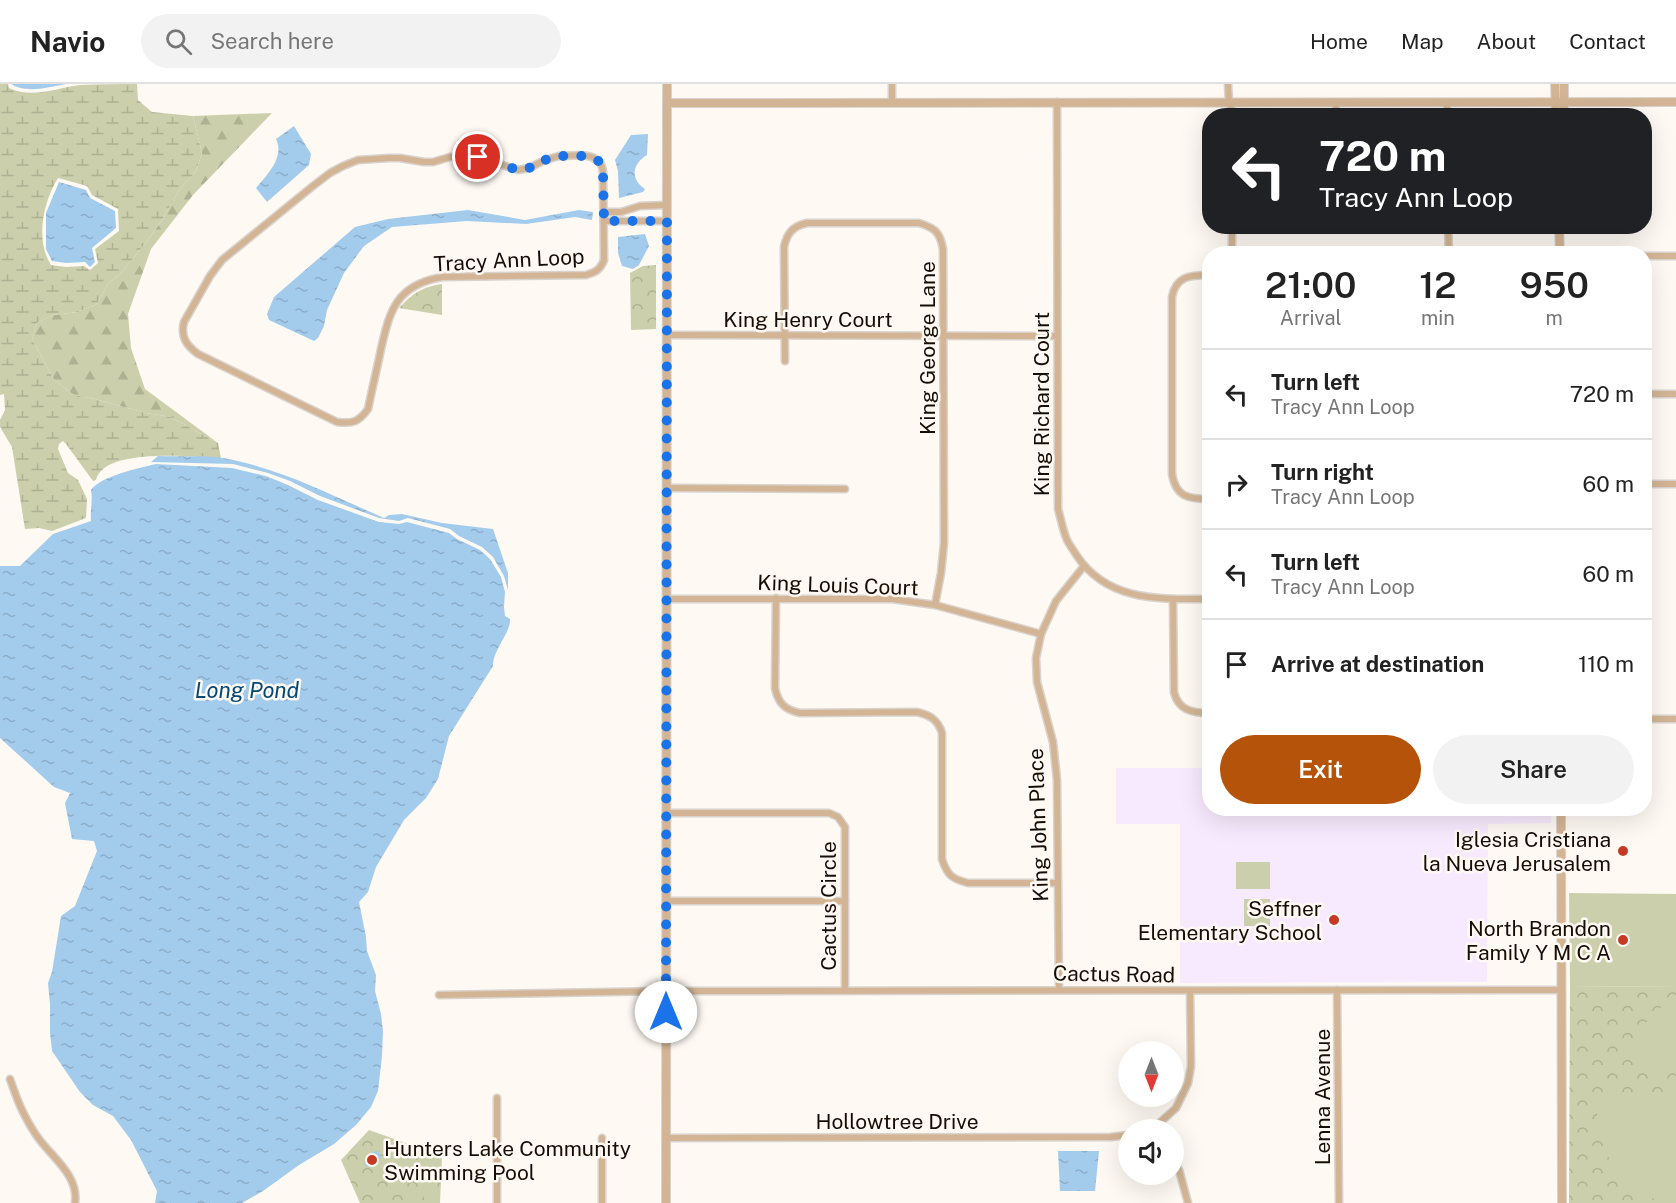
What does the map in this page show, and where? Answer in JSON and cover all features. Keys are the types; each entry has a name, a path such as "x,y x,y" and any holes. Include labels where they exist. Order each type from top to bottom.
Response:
{"street":[{"path":"666,1203 667,84"},
{"path":"892,84 892,102"},
{"path":"1228,84 1231,108"},
{"path":"1555,84 1561,108"},
{"path":"1558,108 1564,84"},
{"name":"King Richard Court","path":"1057,102 1058,509 1067,540 1084,566 1102,581 1124,592 1146,598 1202,599"},
{"path":"667,103 1676,102"},
{"path":"1336,103 1336,108"},
{"path":"1447,103 1447,108"},
{"name":"Tracy Ann Loop","path":"559,156 585,156 600,162 603,171 604,212 604,260 596,272 586,275 442,277 413,286 401,296 394,305 388,320 368,409 363,417 354,423 336,422 198,354 189,347 184,339 182,329 184,322 210,276 222,260 330,173 358,160 400,158 433,162 450,157 478,157 518,170 559,156"},
{"path":"604,212 621,212 637,206 667,205"},
{"path":"637,206 638,221"},
{"name":"Tracy Ann Loop","path":"604,221 667,221"},
{"name":"King George Lane","path":"785,361 784,247 787,236 792,230 798,225 807,223 919,223 930,226 936,231 942,240 943,249 944,543 935,605"},
{"path":"1652,256 1676,256"},
{"path":"1202,275 1193,275 1180,281 1172,297 1172,474 1173,483 1178,491 1194,499 1202,499"},
{"name":"King Henry Court","path":"667,335 1057,336"},
{"path":"1652,394 1676,394"},
{"path":"1652,484 1676,484"},
{"path":"667,488 845,489"},
{"name":"King John Place","path":"1059,990 1058,780 1053,742 1037,682 1036,658 1041,634 1056,601 1084,566"},
{"name":"King Louis Court","path":"667,598 892,598 935,605 1041,634"},
{"path":"776,598 775,688 777,698 783,706 790,711 800,713 917,712 927,715 939,726 942,733 942,859 949,875 957,881 968,883 1057,883"},
{"path":"1173,599 1176,700 1188,710 1202,713"},
{"path":"1652,719 1676,719"},
{"name":"Cactus Circle","path":"666,813 834,814 844,827 845,990"},
{"path":"1561,816 1562,1203"},
{"path":"666,901 845,901"},
{"name":"Cactus Road","path":"439,994 845,990 1561,990"},
{"name":"Lenna Avenue","path":"1337,990 1339,1203"},
{"path":"1164,1119 1176,1108 1188,1083 1191,1066 1190,991"},
{"path":"10,1079 23,1113 33,1130 67,1171 73,1185 75,1203"},
{"path":"497,1098 497,1203"},
{"name":"Hollowtree Drive","path":"667,1138 1118,1136"},
{"path":"602,1138 602,1203"},
{"path":"1183,1185 1188,1203"}],"shaded area":[{"name":"Seffner Elementary School","path":"1116,768 1202,768 1202,816 1551,816 1551,823 1488,824 1487,982 1180,983 1180,824 1116,824"}],"green space":[{"path":"0,84 8,84 9,88 18,91 36,93 80,85 137,84 138,100 152,112 193,116 202,153 196,171 180,189 144,245 121,273 108,284 97,304 78,312 53,315 37,323 32,339 54,380 74,395 171,417 218,443 221,458 151,456 132,458 115,462 93,481 63,441 59,444 58,449 68,473 78,480 87,499 86,518 52,531 39,528 25,529 12,447 0,427 0,420 5,410 4,394 0,395","holes":["58,178 87,186 92,195 118,209 119,231 95,249 98,263 90,270 84,266 51,265 46,255 42,233 48,198"]},
{"path":"272,113 193,195 151,249 128,314 131,348 145,389 218,443 171,417 74,395 54,380 32,339 37,323 53,315 78,312 97,304 108,284 121,273 144,245 180,189 196,171 202,153 193,116"},
{"path":"656,265 656,329 631,330 630,273 643,266"},
{"path":"442,284 442,315 399,308 418,292"},
{"path":"1236,862 1270,862 1270,889 1236,889"},
{"name":"North Brandon Family Y M C A","path":"1569,893 1676,894 1676,987 1570,986"},
{"path":"1244,899 1270,899 1270,926 1244,926"},
{"path":"1570,986 1676,987 1676,1203 1569,1203"},
{"path":"1676,999 1676,1071 1635,1071 1635,1046 1641,1031 1656,1012"},
{"path":"1676,1094 1676,1203 1654,1199 1641,1192 1619,1173 1605,1150 1601,1137 1597,1095"},
{"path":"369,1130 442,1156 440,1203 360,1203 341,1160"},
{"path":"407,1190 419,1190 419,1203 407,1203"},
{"path":"424,1190 436,1190 436,1203 424,1203"}],"water":[{"path":"11,84 66,84 24,89"},
{"path":"294,126 311,154 309,165 267,202 256,188 270,172 277,159 276,139"},
{"path":"648,134 647,155 638,163 635,172 637,181 645,189 643,192 619,198 618,171 615,160 631,135"},
{"path":"59,182 86,190 90,198 115,211 116,228 92,248 95,262 90,267 85,262 52,261 46,249 46,213"},
{"path":"468,210 525,220 579,210 593,212 592,220 575,217 526,224 467,221 392,227 364,246 344,273 327,310 324,326 318,338 314,341 269,320 267,314 274,297 355,227 388,219"},
{"path":"645,234 649,246 639,265 633,269 622,266 618,253 618,237"},
{"path":"158,456 215,457 265,468 384,518 389,515 402,514 442,523 493,529 508,573 508,590 504,576 493,557 482,547 450,529 408,518 399,521 379,518 320,496 290,481 233,464 151,462"},
{"name":"Long Pond","path":"156,464 232,468 266,476 318,500 379,522 399,524 407,522 449,533 480,550 490,559 501,577 505,592 505,616 510,619 508,630 496,653 493,666 449,736 438,779 426,798 404,820 376,867 368,892 359,902 367,951 376,975 375,991 383,1031 378,1091 371,1107 356,1125 334,1144 242,1203 155,1203 157,1191 131,1140 113,1116 93,1105 80,1092 52,1051 48,983 52,972 61,916 75,906 97,851 94,841 72,839 65,803 70,793 54,787 0,738 0,566 20,566 53,534 91,521 91,490 96,485 121,473"},
{"name":"Hunters Lake Community Swimming Pool","path":"378,1151 381,1157 378,1163 369,1167 365,1166 368,1156"},
{"path":"1058,1151 1099,1151 1095,1191 1060,1191"}],"place":[{"name":"Iglesia Cristiana la Nueva Jerusalem","path":"1623,851"},
{"name":"Seffner Elementary School","path":"1334,920"},
{"name":"North Brandon Family Y M C A","path":"1623,940"},
{"name":"Hunters Lake Community Swimming Pool","path":"372,1160"}],"route":[{"path":"478,157 518,170 559,156 593,158 600,162 603,171 604,221 667,221 666,1012"}]}
